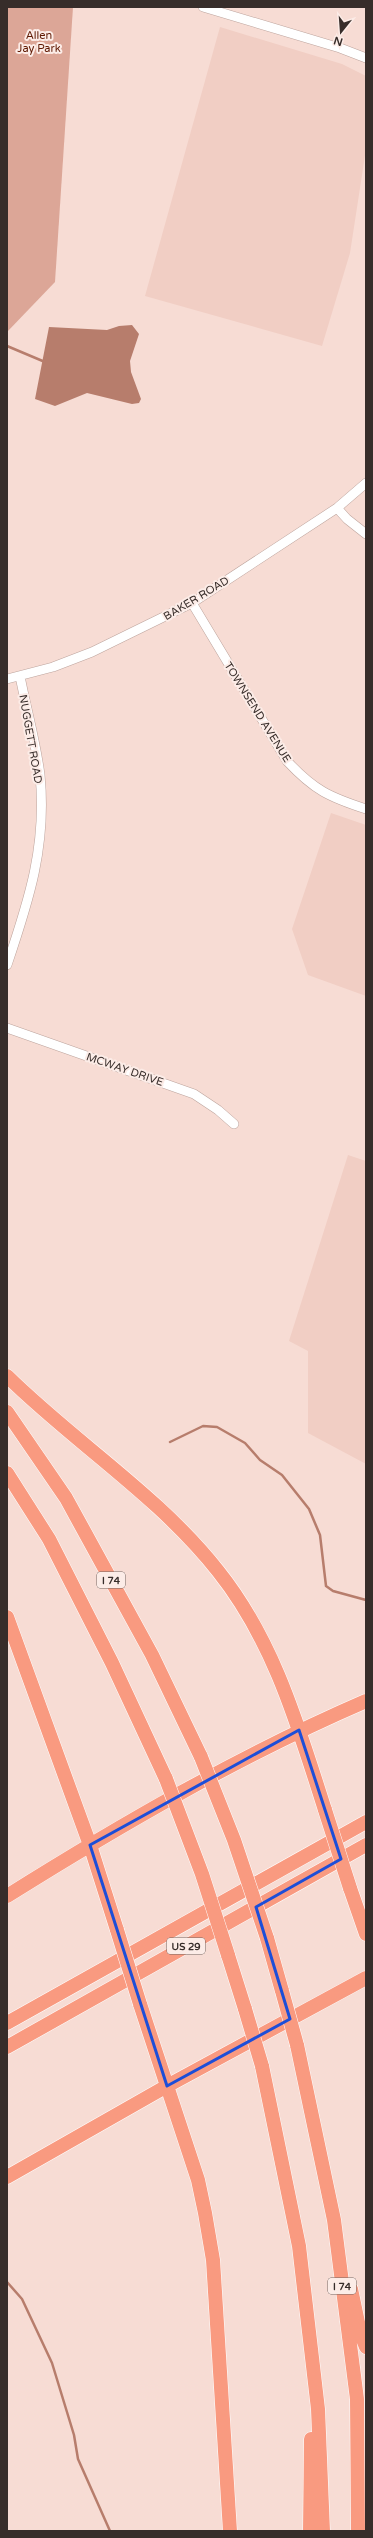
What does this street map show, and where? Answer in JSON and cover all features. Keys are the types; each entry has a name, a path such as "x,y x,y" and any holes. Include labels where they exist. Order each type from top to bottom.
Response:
{"highway":[{"path":"7,1376 36,1404 169,1517 218,1571 250,1616 277,1667 366,1934"},
{"name":"I 74","path":"7,1412 66,1498 152,1655 201,1757 234,1840 267,1938 297,2045 334,2220 357,2399 358,2531"},
{"path":"7,1473 52,1546 112,1664 166,1779 202,1874 245,2009 262,2066 300,2246 313,2359 321,2459 323,2531"},
{"path":"7,1617 90,1844 140,2004 198,2180 213,2260 230,2531"},
{"path":"7,1896 90,1844 299,1730 366,1701"},
{"name":"US 29","path":"7,2023 366,1822"},
{"name":"US 29","path":"7,2047 366,1845"},
{"path":"7,2177 167,2086 366,1978"},
{"path":"334,2220 360,2332 366,2347"},
{"path":"310,2531 310,2396 313,2359"}],"street":[{"path":"203,7 340,48 366,58"},
{"name":"BAKER ROAD","path":"7,679 53,667 92,652 192,603 337,508 366,483"},
{"path":"337,508 347,519 366,534"},
{"name":"TOWNSEND AVENUE","path":"192,603 287,762 306,782 329,796 366,809"},
{"name":"NUGGETT ROAD","path":"7,965 32,889 39,851 42,820 40,774 20,676"},
{"name":"MCWAY DRIVE","path":"7,1028 194,1094 218,1110 234,1124"}],"highlighted area":[{"path":"299,1730 341,1859 256,1907 290,2019 167,2086 90,1845"}],"shaded area":[{"path":"220,27 342,64 366,76 366,149 350,253 322,346 145,296"},
{"path":"132,325 139,334 130,361 131,372 141,399 139,403 132,404 87,393 55,406 35,399 49,327 107,330 119,326"},
{"path":"331,813 366,825 366,996 308,975 292,929"},
{"path":"348,1155 366,1161 366,1464 308,1433 308,1351 289,1341"}],"green space":[{"name":"Allen Jay Park","path":"7,7 73,7 55,282 7,332"}],"waterway":[{"path":"7,346 45,362"},
{"path":"170,1442 203,1426 217,1427 245,1443 260,1460 282,1475 309,1509 320,1535 326,1586 333,1591 366,1600"},
{"path":"7,2282 22,2299 52,2363 74,2435 78,2459 110,2531"}]}
